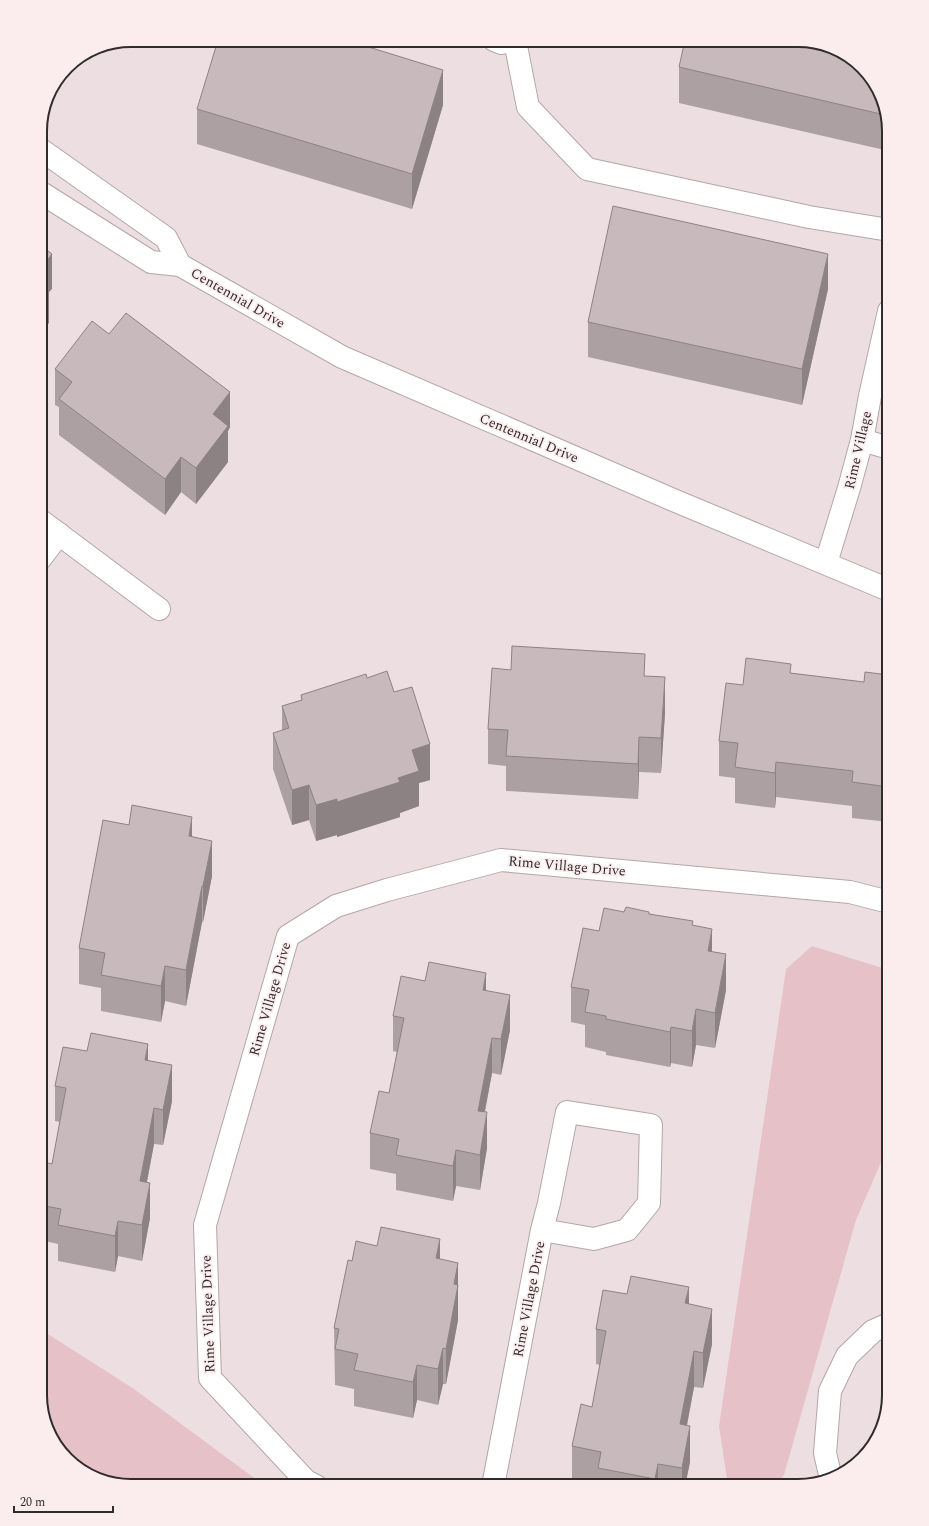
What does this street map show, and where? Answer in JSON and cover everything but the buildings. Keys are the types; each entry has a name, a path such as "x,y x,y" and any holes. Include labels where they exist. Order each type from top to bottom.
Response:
{"street":[{"path":"517,47 528,107 587,169 809,217 882,229"},
{"name":"Centennial Drive","path":"47,154 166,238 180,265"},
{"name":"Centennial Drive","path":"47,196 151,262 180,265 342,357 670,499 882,587"},
{"name":"Rime Village","path":"826,563 862,440 882,342"},
{"path":"862,440 882,446"},
{"path":"47,525 158,609"},
{"path":"47,550 59,534"},
{"name":"Rime Village Drive","path":"304,1479 210,1378 205,1225 288,936 336,906 387,890 501,860 850,892 882,900"},
{"name":"Rime Village Drive","path":"495,1479 542,1230 567,1112 651,1125 649,1203 627,1230 594,1239 542,1230"},
{"path":"830,1473 825,1453 830,1391 846,1356 873,1330 882,1327"}],"shaded area":[{"path":"812,946 882,968 882,1160 856,1220 784,1475 781,1479 727,1479 719,1426 786,969"},
{"path":"47,1333 134,1389 256,1479 125,1479 104,1475 84,1465 68,1451 61,1442 51,1422 47,1401"}]}
